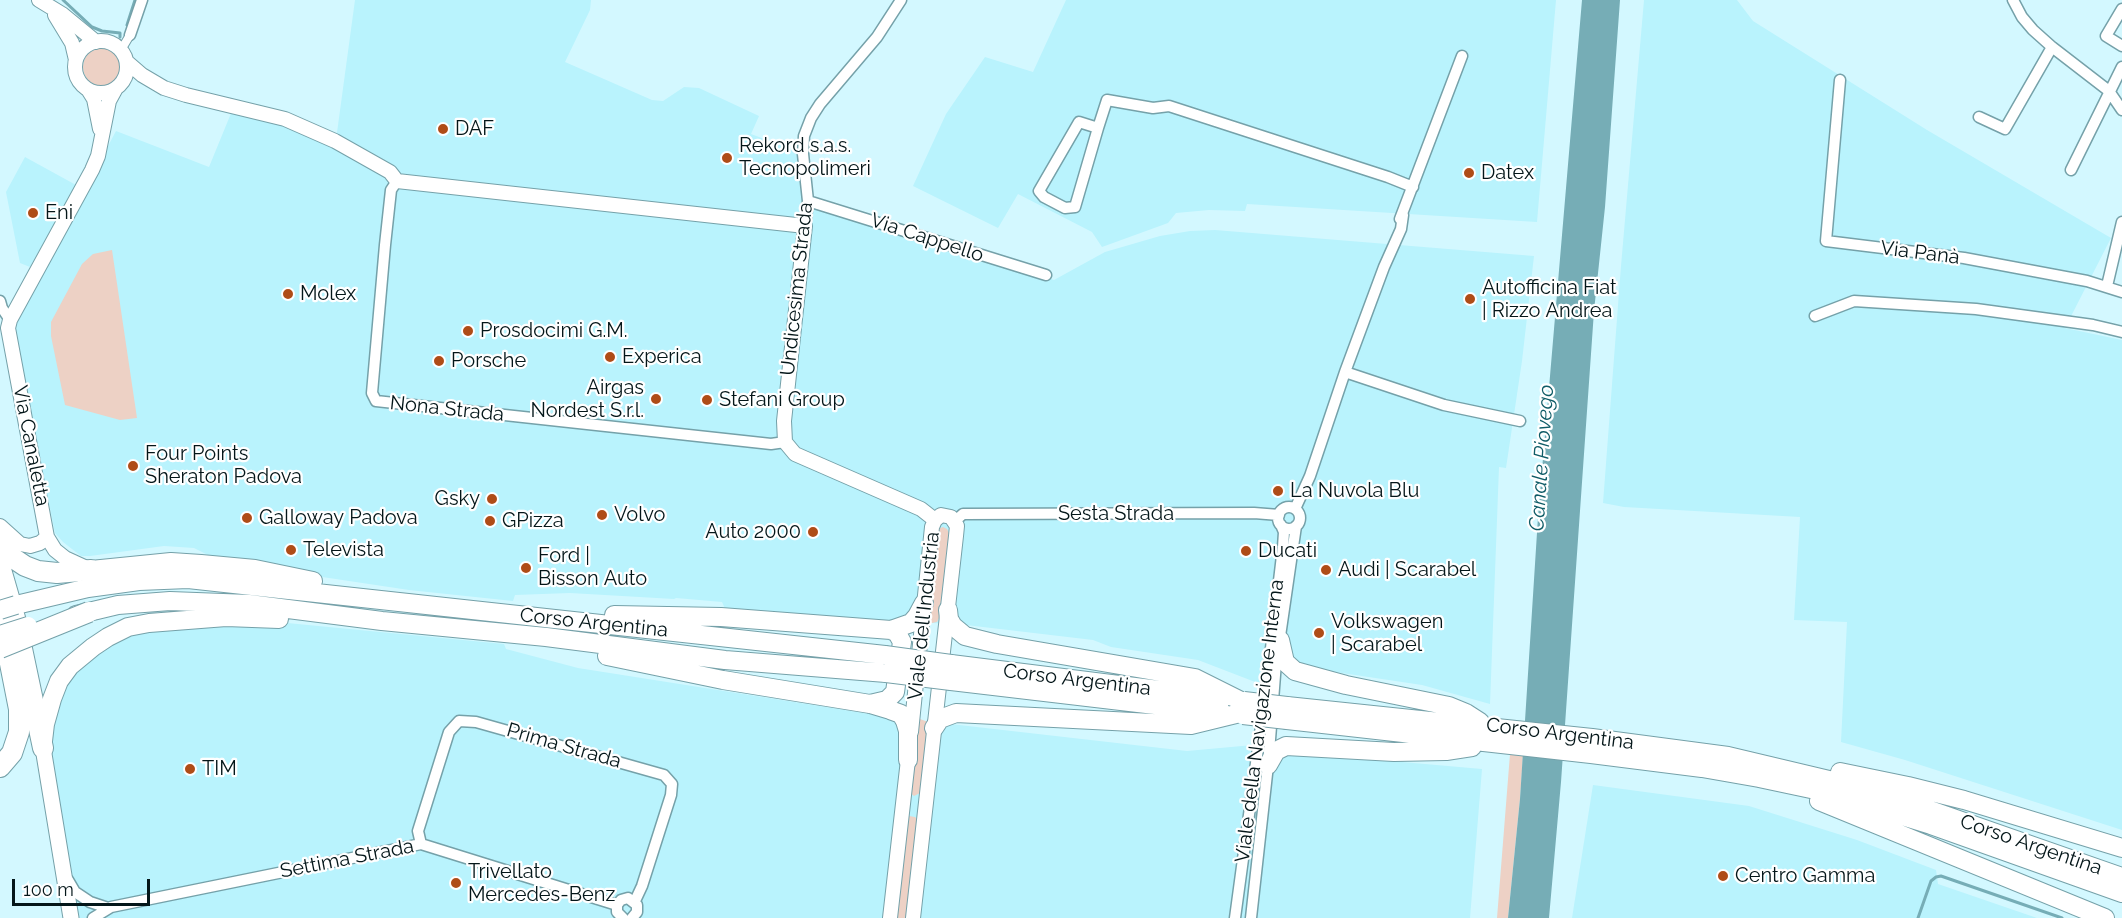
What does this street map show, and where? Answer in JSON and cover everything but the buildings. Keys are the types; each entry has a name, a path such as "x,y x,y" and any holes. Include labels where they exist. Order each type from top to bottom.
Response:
{"highway":[{"path":"0,541 14,558 38,571 57,573 171,562 228,566 347,585 384,599"},
{"path":"0,566 17,625 42,748"},
{"name":"Corso Argentina","path":"6,609 88,588 139,581 171,579 215,581 485,611 1241,708 1592,746 1728,756 1828,780 1927,809 2122,877"},
{"name":"Corso Argentina","path":"0,635 28,626 118,605 170,601 212,602 249,604 382,621 546,637 725,660 886,664"},
{"path":"891,630 911,622 924,603"},
{"path":"0,767 12,753 19,732 19,709 6,609"},
{"path":"948,610 953,626 965,636 997,644 1196,678 1241,708"},
{"path":"485,611 721,617 891,630 897,633 902,642 896,692 887,700 870,704"},
{"path":"0,648 89,612"},
{"path":"42,748 45,724 52,699 65,673 93,646 128,627 226,616 260,617 322,624 382,621"},
{"path":"482,632 723,680 870,704 899,713 905,721 908,731 908,760"},
{"path":"1280,640 1285,662 1295,671 1346,685 1449,706 1466,713 1493,735"},
{"path":"0,675 7,723 0,747"},
{"path":"934,728 940,719 956,713 1191,725 1241,708"},
{"path":"1268,765 1276,751 1286,746 1340,750 1446,751 1493,735"},
{"name":"Corso Argentina","path":"1592,746 1825,792 1931,825 2122,893"},
{"path":"1728,756 1830,770 1908,786 1964,800 2122,848"},
{"path":"1759,778 2104,918"}],"main road":[{"path":"42,748 71,918"}],"street":[{"path":"9,320 92,170 102,138 109,101 126,77 124,56 142,0"},
{"name":"Undicesima Strada","path":"785,442 784,421 808,201 803,154 804,136 810,118 877,38 901,0"},
{"path":"2013,0 2022,17 2052,47 2109,91 2122,110"},
{"path":"44,3 62,14 96,42"},
{"path":"44,3 64,27 72,43 78,78 89,90 107,93 118,87 164,88"},
{"path":"2122,9 2106,36 2122,46"},
{"path":"76,60 84,48 96,42 114,44 142,75 164,88 285,119 335,141 390,172 397,181 806,226"},
{"path":"1979,117 2005,129 2052,47"},
{"name":"Viale della Navigazione Interna","path":"1251,918 1268,765 1277,651 1296,526 1300,518 1295,509 1310,476 1384,267 1388,246 1403,215 1462,56"},
{"path":"2071,170 2122,67"},
{"name":"Via Panà","path":"1840,80 1826,241 1964,258 2107,286"},
{"path":"89,90 94,99 102,138"},
{"path":"1098,128 1079,122 1039,191 1044,197 1065,208 1075,207 1107,100 1153,108 1169,106 1413,187"},
{"name":"Nona Strada","path":"397,181 391,190 385,245 372,393 376,401 771,444 785,442"},
{"name":"Via Cappello","path":"808,201 1046,275"},
{"path":"2122,222 2107,286 2122,292"},
{"name":"Via Canaletta","path":"0,301 9,320 10,338 47,537"},
{"path":"1815,316 1854,301 1976,309 2092,325 2122,332"},
{"path":"1345,372 1444,405 1520,420"},
{"path":"785,442 795,454 921,509 935,519"},
{"path":"1295,509 1284,508 1280,520 1288,528 1296,526"},
{"name":"Sesta Strada","path":"955,521 963,514 1254,513 1280,520"},
{"name":"Viale dell'Industria","path":"890,918 932,527 935,519 941,515 951,517 955,521 956,536 913,918"},
{"name":"Viale della Navigazione Interna","path":"1235,918 1283,547 1284,532 1280,520"},
{"path":"0,526 20,544 30,546 40,543 47,537 55,550 64,558 91,570"},
{"name":"Prima Strada","path":"420,844 418,831 449,732 459,721 476,722 664,775 672,784 671,795 642,886 635,901 638,909 632,918"},
{"name":"Settima Strada","path":"93,918 108,908 420,844 617,905"},
{"path":"63,868 75,892 90,902 108,908"},
{"path":"623,918 617,912 617,905 624,898 635,901"}],"shaded area":[{"path":"355,0 591,0 590,10 565,62 652,100 663,101 684,87 699,88 759,116 751,134 804,154 809,197 1054,280 1105,252 1160,236 1190,231 1215,230 1534,256 1522,361 1506,468 1499,467 1490,704 1422,685 1315,669 1265,666 1263,685 1198,660 1111,647 1093,640 966,625 901,621 888,623 727,613 722,602 676,598 570,593 515,595 513,601 409,590 309,575 210,556 194,548 164,546 81,556 55,533 13,330 15,322 116,131 209,167 234,106 336,140"},
{"path":"1066,0 1556,0 1537,222 1247,204 1245,211 1209,210 1176,213 1168,223 1102,247 1092,232 1018,194 998,228 913,186 946,114 985,57 1033,72"},
{"path":"1582,0 1620,0 1605,207 1594,311 1561,782 1549,918 1508,918 1520,799 1538,517"},
{"path":"1644,0 1737,0 1753,21 1927,130 2111,238 2065,328 2122,340 2122,830 1905,760 1841,742 1847,622 1794,620 1800,517 1624,507 1603,503"},
{"path":"102,48 116,53 121,67 116,81 102,86 88,81 83,67 88,53"},
{"path":"25,157 76,185 30,267 20,263 6,192"},
{"path":"112,250 137,418 120,420 65,405 51,336 51,322 82,264 93,254"},
{"path":"943,527 949,533 939,618 937,622 932,623 928,620 938,529"},
{"path":"277,622 504,644 506,649 578,668 889,717 1187,751 1253,745 1288,752 1482,769 1470,918 77,918 49,751 56,702 81,659 141,628"},
{"path":"920,719 928,722 920,793 914,796 909,792 917,721"},
{"path":"1510,754 1523,756 1520,799 1508,918 1497,918"},
{"path":"1593,785 1749,806 1857,840 1936,870 1938,884 2037,918 1572,918"},
{"path":"909,816 917,819 907,918 895,918 906,818"}],"waterway":[{"path":"63,0 92,27 102,31 120,33 120,37"},
{"path":"127,25 135,0"},
{"path":"1918,918 1931,881 1941,876 2062,918"}],"place":[{"name":"DAF","path":"443,129"},
{"name":"Rekord s.a.s. Tecnopolimeri","path":"727,158"},
{"name":"Datex","path":"1469,173"},
{"name":"Eni","path":"33,213"},
{"name":"Molex","path":"288,294"},
{"name":"Autofficina Fiat | Rizzo Andrea","path":"1470,299"},
{"name":"Prosdocimi G.M.","path":"468,331"},
{"name":"Experica","path":"610,357"},
{"name":"Porsche","path":"439,361"},
{"name":"Airgas Nordest S.r.l.","path":"656,399"},
{"name":"Stefani Group","path":"707,400"},
{"name":"Four Points Sheraton Padova","path":"133,466"},
{"name":"La Nuvola Blu","path":"1278,491"},
{"name":"Gsky","path":"492,499"},
{"name":"Volvo","path":"602,515"},
{"name":"Galloway Padova","path":"247,518"},
{"name":"GPizza","path":"490,521"},
{"name":"Auto 2000","path":"813,532"},
{"name":"Televista","path":"291,550"},
{"name":"Ducati","path":"1246,551"},
{"name":"Ford | Bisson Auto","path":"526,568"},
{"name":"Audi | Scarabel","path":"1326,570"},
{"name":"Volkswagen | Scarabel","path":"1319,633"},
{"name":"TIM","path":"190,769"},
{"name":"Centro Gamma","path":"1723,876"},
{"name":"Trivellato Mercedes-Benz","path":"456,883"}],"water label":[{"name":"Canale Piovego","path":"1542,458"}]}
